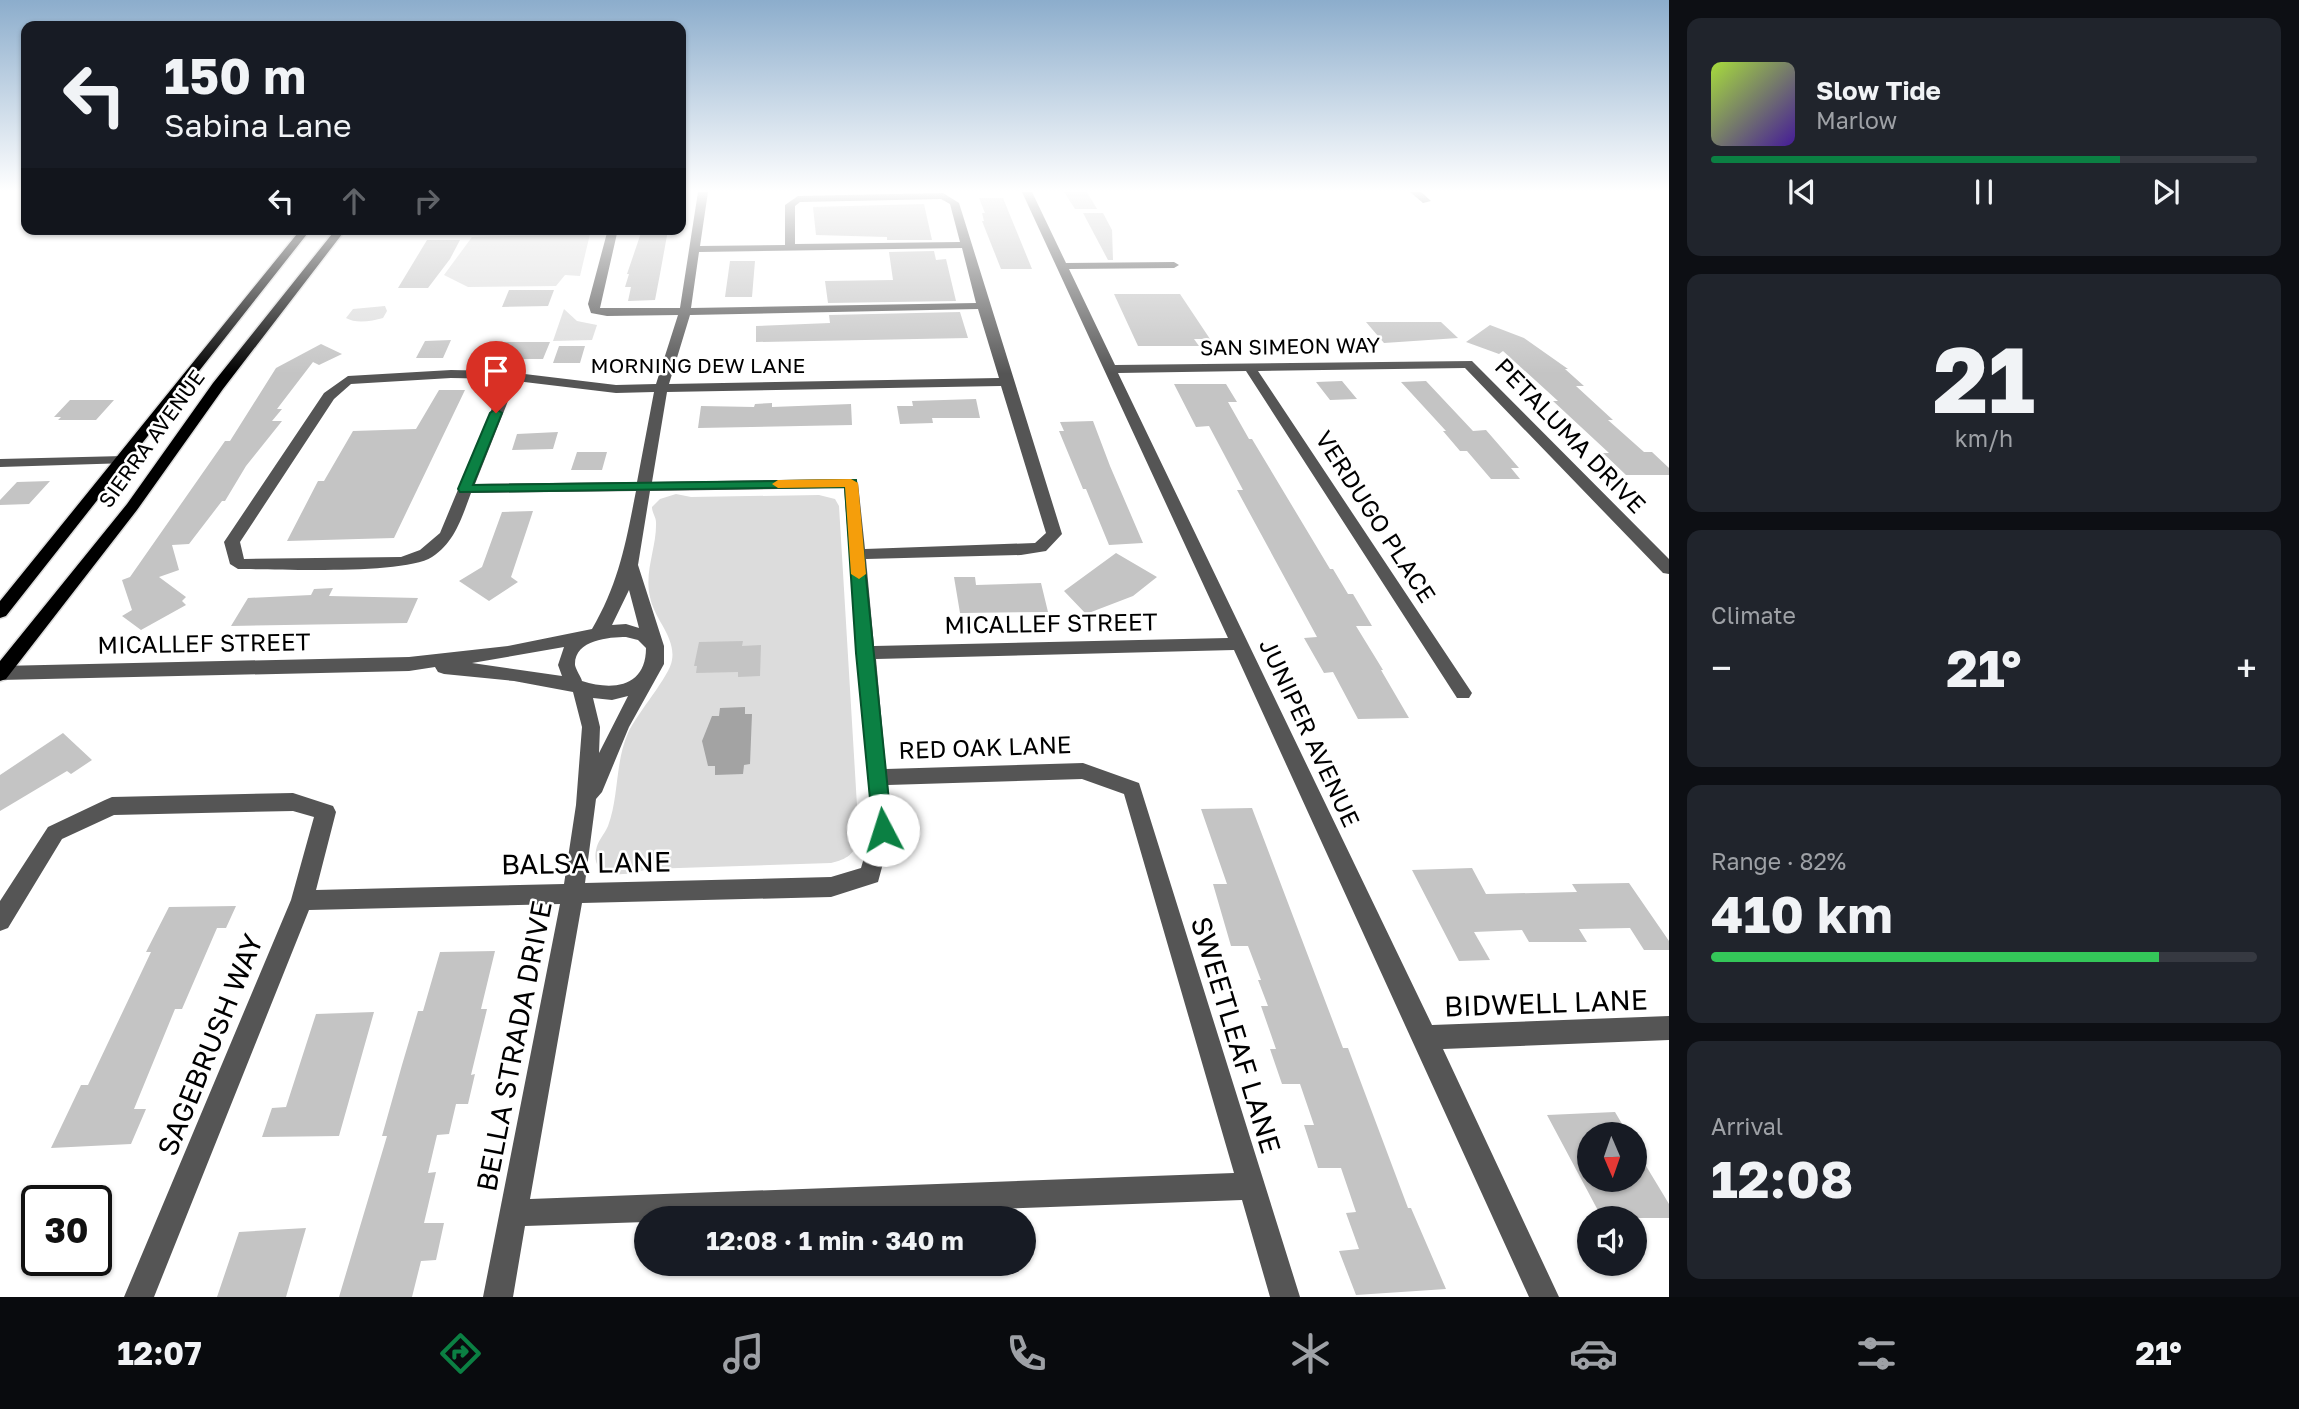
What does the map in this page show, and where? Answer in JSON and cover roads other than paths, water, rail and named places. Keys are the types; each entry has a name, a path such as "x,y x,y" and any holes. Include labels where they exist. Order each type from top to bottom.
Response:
{"main road":[{"name":"SIERRA AVENUE","path":"0,612 287,253"},
{"name":"SIERRA AVENUE","path":"0,674 132,507 218,386 323,253"}],"street":[{"path":"607,253 594,304 595,311 607,313 983,306"},
{"path":"630,565 656,652 656,663 640,683 614,694 599,694 578,687 568,676 568,657 573,649 594,634 615,605 630,565 646,486 660,388 685,311 693,253"},
{"path":"857,554 1021,550 1040,547 1054,534 968,253"},
{"name":"JUNIPER AVENUE","path":"1056,253 1425,1037 1544,1297"},
{"path":"1063,266 1174,265"},
{"name":"SAN SIMEON WAY","path":"1111,369 1468,364"},
{"name":"PETALUMA DRIVE","path":"1468,364 1669,569"},
{"name":"VERDUGO PLACE","path":"1249,366 1463,693"},
{"name":"MORNING DEW LANE","path":"465,489 447,535 426,554 402,562 239,564 232,542 329,396 348,380 451,374 511,377 616,389 1006,382"},
{"path":"511,377 465,489 851,483 864,653 878,777"},
{"path":"0,463 124,460"},
{"path":"594,634 623,629 634,631 652,642"},
{"name":"MICALLEF STREET","path":"0,674 409,664 508,652 594,634"},
{"name":"MICALLEF STREET","path":"864,653 1240,644"},
{"name":"MICALLEF STREET","path":"409,664 516,674 578,687"},
{"name":"BELLA STRADA DRIVE","path":"586,805 620,726 650,673"},
{"name":"BELLA STRADA DRIVE","path":"498,1297 573,893 586,805 591,727 578,687"},
{"name":"RED OAK LANE","path":"878,777 1083,771 1132,789"},
{"name":"BALSA LANE","path":"302,900 831,887 870,875 883,830 878,777"},
{"name":"SWEETLEAF LANE","path":"1132,789 1285,1297"},
{"name":"SAGEBRUSH WAY","path":"0,921 55,833 112,806 293,802 326,812 302,900 139,1297"},
{"name":"BIDWELL LANE","path":"1425,1037 1669,1028"},
{"path":"513,1213 1250,1186"}]}
